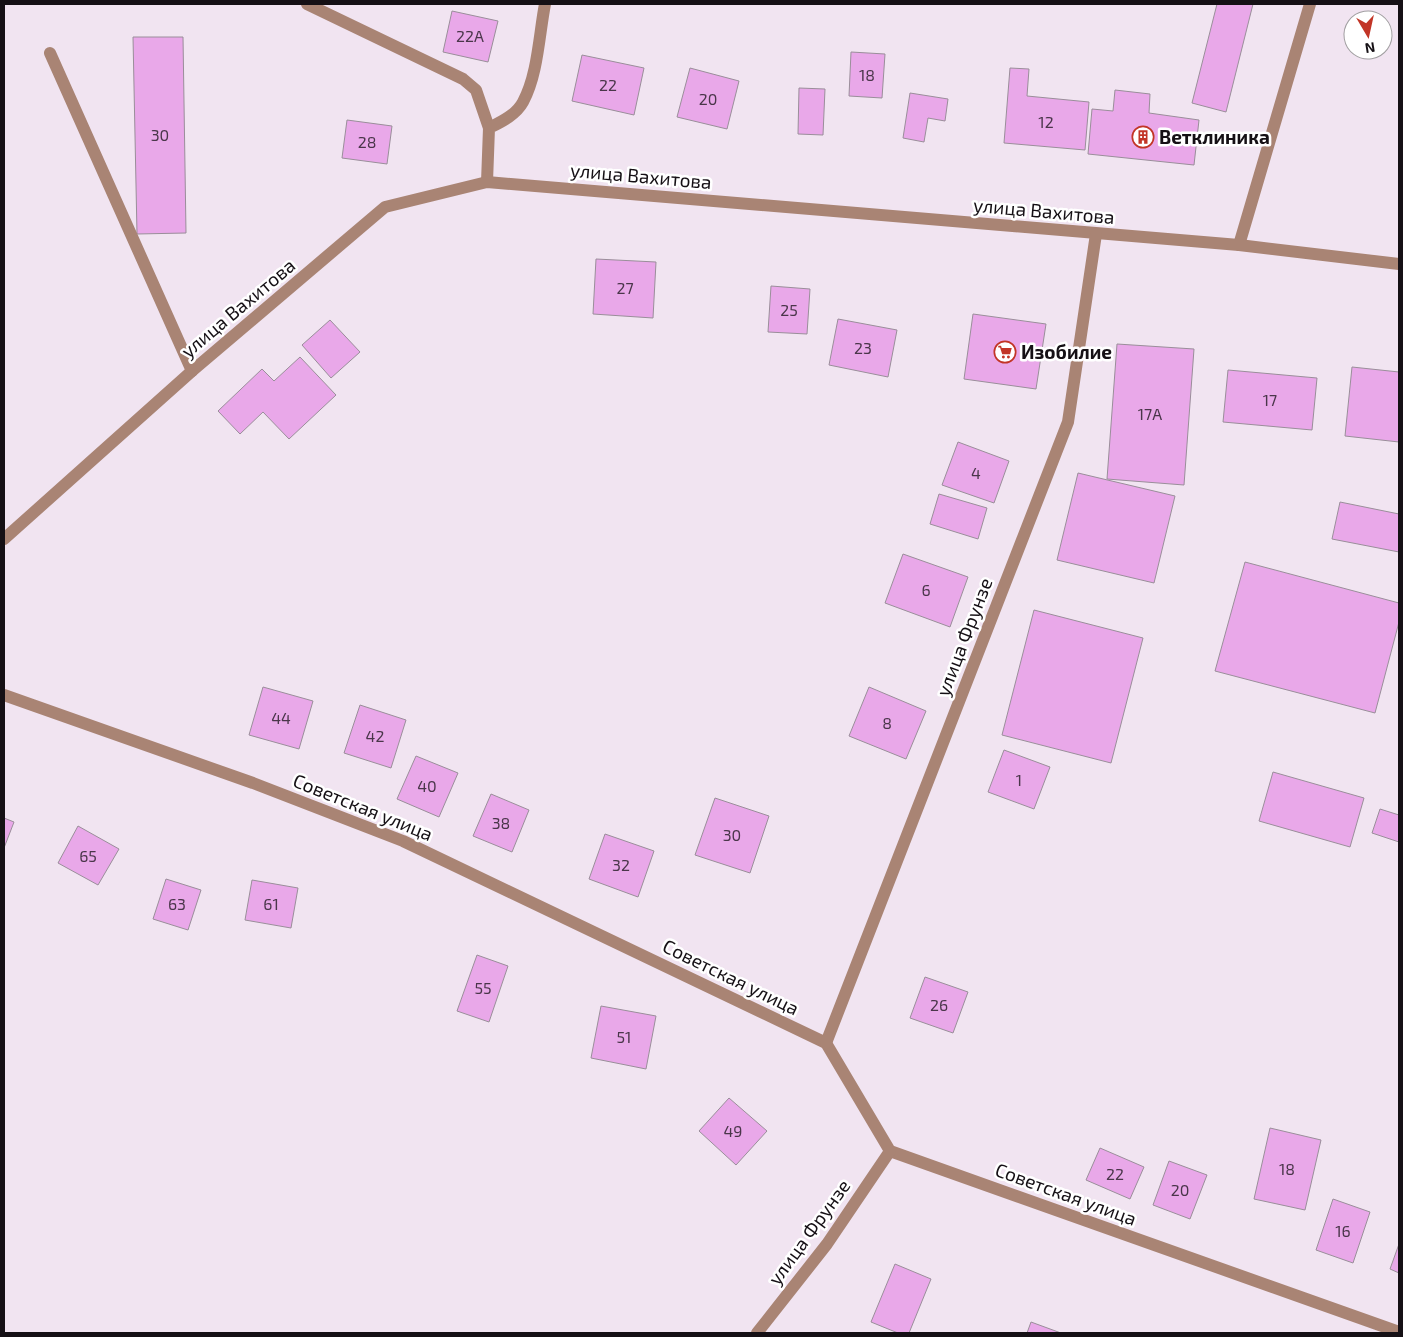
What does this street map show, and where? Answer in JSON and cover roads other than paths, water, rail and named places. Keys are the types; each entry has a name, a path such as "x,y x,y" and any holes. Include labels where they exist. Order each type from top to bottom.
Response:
{"street":[{"path":"307,4 463,79 476,90 489,128 487,182"},
{"path":"489,128 506,119 522,104 532,75 545,4"},
{"path":"1239,245 1310,4"},
{"path":"50,54 192,371"},
{"name":"улица Вахитова","path":"4,539 192,371 385,207 487,182 1239,245 1399,264"},
{"name":"улица Фрунзе","path":"826,1043 1068,422 1096,234"},
{"name":"Советская улица","path":"4,695 253,783 403,841 826,1043"},
{"path":"826,1043 890,1151"},
{"name":"улица Фрунзе","path":"756,1333 827,1244 890,1151"},
{"name":"Советская улица","path":"890,1151 1399,1332"}],"place":[{"name":"Ветклиника","path":"1143,137"},
{"name":"Изобилие","path":"1005,352"}]}
